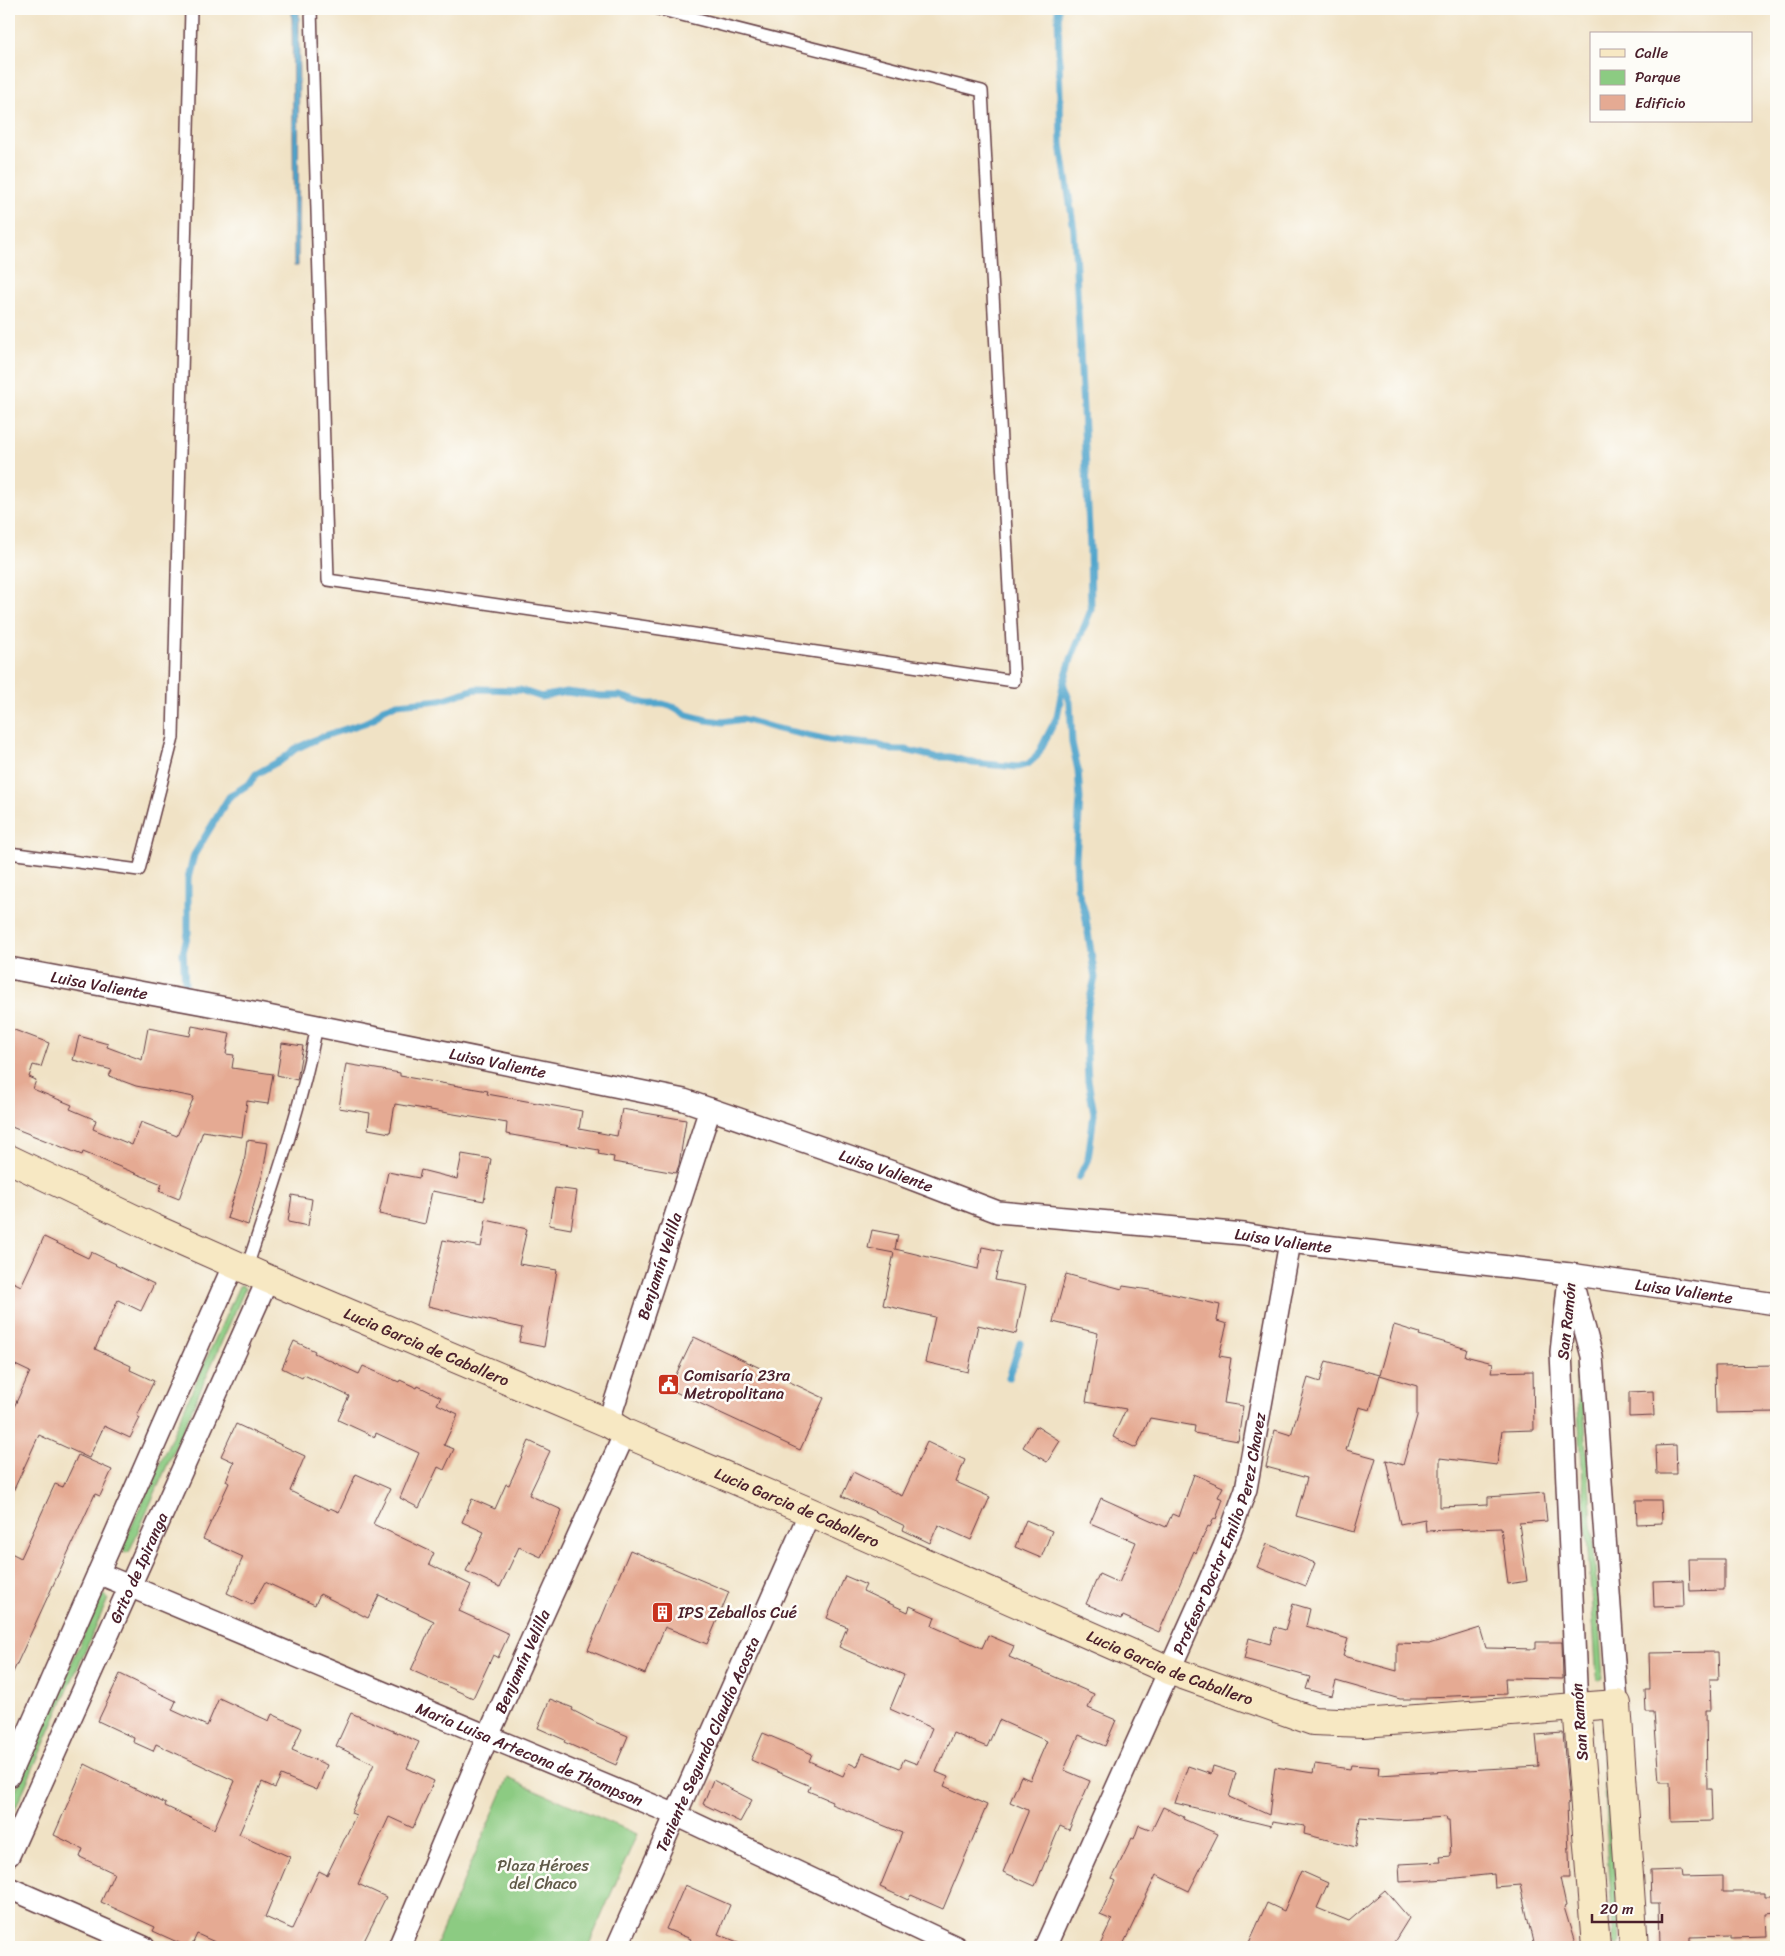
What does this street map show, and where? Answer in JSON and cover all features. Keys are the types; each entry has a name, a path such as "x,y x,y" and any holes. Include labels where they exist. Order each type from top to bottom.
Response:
{"street":[{"name":"Luisa Valiente","path":"9,968 316,1026 684,1100 904,1176 998,1212 1244,1234 1290,1242 1570,1274 1776,1304"},
{"name":"Benjamín Velilla","path":"399,1947 616,1428 710,1109"},
{"name":"Lucia Garcia de Caballero","path":"9,1159 249,1271 810,1512 1168,1670 1313,1721 1363,1724 1617,1704"},
{"name":"Profesor Doctor Emilio Perez Chavez","path":"1045,1947 1231,1530 1246,1489 1290,1242"},
{"path":"9,1776 98,1573 249,1271"},
{"name":"Grito de Ipiranga","path":"9,1856 130,1587 249,1271"},
{"name":"San Ramón","path":"1570,1274 1592,1356 1634,1947"},
{"name":"San Ramón","path":"1570,1274 1561,1352 1577,1706 1596,1947"},
{"name":"Teniente Segundo Claudio Acosta","path":"617,1947 810,1512"},
{"name":"Maria Luisa Artecona de Thompson","path":"98,1573 676,1815 956,1947"},
{"path":"9,1888 144,1947"}],"lane":[{"path":"9,853 139,870 173,738 191,9"},
{"path":"311,9 328,580 1014,681 982,91 658,9"},
{"path":"249,1271 308,1072 316,1026"}],"green space":[{"path":"242,1285 245,1289 129,1552 125,1553 122,1548 239,1286"},
{"path":"1577,1364 1581,1367 1603,1679 1599,1681 1597,1679 1575,1367"},
{"path":"105,1595 108,1599 9,1823 9,1805 101,1596"},
{"path":"1605,1725 1620,1943 1617,1947 1614,1944 1600,1727"},
{"name":"Plaza Héroes del Chaco","path":"508,1778 637,1834 588,1947 435,1947"}],"water":[{"path":"292,9 299,9 298,266 294,266"}],"building":[{"path":"192,1026 230,1033 226,1054 234,1055 232,1068 273,1074 268,1104 247,1101 242,1137 203,1131 179,1199 159,1191 162,1184 83,1152 82,1155 9,1126 9,1028 49,1043 41,1067 33,1065 29,1077 36,1080 33,1089 72,1105 70,1109 96,1120 93,1129 132,1145 141,1122 177,1136 194,1097 136,1086 109,1076 112,1070 73,1060 79,1036 108,1044 107,1047 142,1060 148,1028 190,1036"},
{"path":"282,1043 303,1046 297,1080 277,1075"},
{"path":"346,1064 400,1073 400,1076 488,1091 487,1094 582,1111 579,1129 617,1136 622,1109 686,1120 679,1165 676,1173 613,1162 614,1157 598,1154 599,1150 506,1134 507,1123 395,1104 390,1133 368,1129 370,1113 339,1108"},
{"path":"247,1140 268,1143 263,1173 248,1225 227,1218 244,1164"},
{"path":"462,1154 491,1159 484,1201 432,1191 425,1224 379,1214 388,1172 419,1178 421,1170 457,1179"},
{"path":"555,1188 577,1191 571,1229 549,1225"},
{"path":"292,1195 312,1199 308,1226 288,1222"},
{"path":"486,1220 527,1229 519,1264 557,1270 544,1347 519,1342 522,1328 428,1306 443,1240 481,1247"},
{"path":"872,1230 898,1235 895,1249 978,1269 982,1247 1002,1251 995,1280 1026,1286 1016,1334 978,1325 968,1372 925,1362 935,1317 883,1305 894,1253 868,1248"},
{"path":"44,1237 88,1258 91,1252 154,1284 141,1311 118,1300 95,1349 131,1366 130,1370 154,1381 137,1416 140,1418 130,1438 104,1426 89,1458 39,1435 9,1500 9,1418 30,1372 9,1362 9,1280 21,1286"},
{"path":"1066,1274 1122,1289 1123,1286 1163,1292 1220,1305 1217,1321 1227,1324 1219,1356 1231,1358 1224,1403 1243,1406 1238,1441 1194,1433 1195,1426 1150,1418 1136,1448 1113,1437 1126,1409 1086,1402 1098,1333 1053,1322"},
{"path":"1394,1325 1420,1333 1419,1335 1467,1349 1465,1356 1493,1363 1491,1372 1533,1371 1534,1430 1502,1431 1497,1465 1440,1458 1440,1507 1488,1505 1488,1497 1544,1493 1547,1521 1519,1523 1527,1581 1508,1584 1501,1528 1426,1531 1425,1519 1400,1524 1386,1460 1403,1465 1417,1416 1417,1386 1380,1375"},
{"path":"694,1337 824,1398 800,1450 669,1389"},
{"path":"294,1341 315,1351 314,1353 359,1374 363,1366 399,1382 400,1380 417,1388 418,1386 441,1397 437,1404 458,1414 444,1445 454,1449 444,1470 438,1467 419,1508 400,1498 419,1453 376,1433 375,1437 338,1420 349,1396 304,1375 302,1378 282,1368"},
{"path":"1326,1361 1380,1375 1370,1410 1359,1407 1346,1450 1376,1458 1354,1532 1296,1516 1307,1478 1266,1467 1275,1430 1291,1435 1308,1378 1320,1382"},
{"path":"1776,1365 1776,1412 1716,1413 1715,1366"},
{"path":"1653,1391 1654,1416 1629,1417 1629,1392"},
{"path":"236,1424 305,1456 290,1491 329,1510 330,1508 339,1512 356,1474 390,1489 373,1524 434,1553 429,1564 471,1585 459,1611 509,1634 498,1658 493,1655 473,1698 411,1670 434,1621 379,1595 368,1618 320,1594 315,1605 265,1582 252,1605 227,1593 243,1557 203,1539 229,1483 226,1481 234,1462 221,1456"},
{"path":"1036,1426 1060,1441 1047,1462 1023,1447"},
{"path":"529,1441 550,1451 529,1495 562,1510 541,1557 519,1547 500,1587 466,1571 484,1532 462,1522 472,1499 495,1509 506,1484 509,1485"},
{"path":"927,1442 965,1460 956,1482 990,1497 971,1540 938,1525 930,1543 903,1530 905,1526 842,1496 853,1472 902,1496"},
{"path":"1676,1445 1677,1474 1657,1474 1656,1446"},
{"path":"78,1455 112,1470 100,1496 95,1494 9,1681 9,1552 21,1558 55,1484 63,1487"},
{"path":"1194,1474 1223,1487 1218,1497 1223,1499 1216,1519 1214,1518 1210,1527 1208,1526 1196,1553 1194,1551 1159,1632 1123,1616 1122,1619 1086,1604 1099,1574 1119,1583 1136,1542 1090,1523 1101,1498 1166,1527 1172,1514 1179,1517"},
{"path":"1636,1500 1661,1500 1662,1523 1637,1524"},
{"path":"1026,1520 1052,1531 1041,1558 1015,1547"},
{"path":"1267,1544 1315,1563 1306,1586 1257,1567"},
{"name":"IPS Zeballos Cué","path":"630,1550 729,1592 707,1644 665,1627 645,1674 588,1650"},
{"path":"1689,1559 1724,1559 1724,1590 1690,1591"},
{"path":"845,1576 866,1585 863,1591 908,1612 910,1606 935,1617 932,1626 982,1648 988,1635 1014,1646 1009,1657 1094,1694 1088,1708 1116,1720 1105,1746 1079,1735 1064,1770 1090,1781 1069,1830 1060,1826 1035,1886 1003,1872 1028,1812 1028,1810 1010,1802 1021,1776 1030,1780 1047,1741 999,1720 987,1747 953,1733 936,1772 948,1777 944,1786 987,1805 943,1909 911,1895 908,1900 880,1887 902,1833 831,1804 832,1801 808,1791 810,1786 751,1760 763,1733 812,1754 809,1761 843,1776 849,1763 857,1767 863,1753 900,1768 904,1759 917,1764 932,1728 890,1709 904,1675 839,1647 847,1627 827,1618"},
{"path":"1683,1580 1684,1606 1654,1607 1653,1581"},
{"path":"1293,1604 1310,1609 1306,1626 1348,1639 1343,1656 1397,1671 1397,1643 1429,1644 1480,1628 1486,1648 1536,1649 1536,1642 1562,1642 1563,1679 1505,1678 1506,1694 1426,1697 1426,1699 1400,1699 1336,1681 1332,1696 1306,1689 1310,1677 1244,1659 1249,1638 1270,1644 1275,1627 1285,1630"},
{"path":"1718,1652 1719,1679 1710,1679 1711,1710 1706,1710 1707,1789 1711,1789 1712,1821 1671,1822 1670,1782 1659,1782 1654,1712 1646,1712 1645,1690 1650,1690 1649,1653"},
{"path":"120,1674 176,1701 172,1710 207,1726 219,1698 269,1721 272,1714 302,1728 292,1750 327,1765 317,1790 281,1775 275,1788 262,1782 239,1834 290,1857 265,1917 292,1929 319,1871 327,1875 356,1815 351,1813 374,1764 336,1746 351,1713 419,1742 407,1768 434,1781 413,1828 389,1817 358,1884 386,1897 361,1947 226,1947 197,1934 191,1947 188,1947 153,1931 155,1927 101,1902 114,1873 80,1857 83,1849 54,1835 85,1764 166,1804 165,1806 214,1829 235,1781 156,1744 153,1751 133,1742 134,1738 98,1721"},
{"path":"550,1699 573,1708 572,1710 597,1723 628,1736 616,1765 564,1742 565,1740 538,1728"},
{"path":"1563,1733 1569,1803 1567,1804 1570,1878 1560,1878 1566,1906 1564,1907 1576,1947 1534,1947 1520,1885 1495,1887 1494,1874 1400,1882 1399,1864 1441,1862 1440,1857 1451,1856 1449,1821 1447,1821 1446,1817 1397,1820 1360,1817 1356,1847 1304,1834 1305,1826 1272,1821 1271,1826 1175,1803 1188,1766 1211,1774 1213,1766 1236,1773 1229,1797 1269,1815 1275,1767 1313,1773 1315,1764 1350,1769 1351,1765 1379,1767 1378,1775 1539,1766 1536,1735"},
{"path":"713,1780 752,1800 740,1822 703,1804"},
{"path":"1163,1807 1184,1817 1183,1819 1218,1834 1189,1891 1156,1875 1122,1947 1099,1947 1112,1920 1100,1915 1115,1881 1112,1879 1132,1838 1134,1839 1139,1825 1152,1830"},
{"path":"1681,1870 1682,1877 1723,1876 1723,1892 1765,1892 1765,1896 1776,1896 1776,1913 1766,1914 1767,1937 1730,1938 1730,1935 1690,1936 1690,1945 1660,1946 1659,1903 1651,1903 1650,1871"},
{"path":"1301,1871 1328,1883 1317,1908 1349,1921 1385,1890 1409,1918 1391,1947 1247,1947 1267,1903 1284,1911"},
{"path":"685,1885 730,1905 718,1934 750,1947 687,1947 691,1939 666,1929"}],"waterway":[{"path":"185,985 183,952 188,933 188,878 194,855 229,797 250,783 256,774 283,759 295,749 321,737 364,723 373,719 383,709 397,704 441,700 475,689 520,690 541,697 566,692 620,696 648,704 663,704 676,708 687,715 706,720 723,722 743,719 829,740 878,745 892,750 906,750 935,757 950,757 973,763 1018,767 1028,764 1037,756 1057,717 1063,685 1071,659 1091,610 1090,549 1074,230 1061,144 1058,9"},
{"path":"1064,686 1070,702 1072,743 1078,770 1080,799 1076,858 1077,887 1085,913 1095,978 1088,1006 1086,1039 1088,1081 1094,1113 1088,1159 1079,1177"},
{"path":"1009,1378 1020,1343"}],"place":[{"name":"Comisaría 23ra Metropolitana","path":"668,1384"},
{"name":"IPS Zeballos Cué","path":"662,1612"}]}
